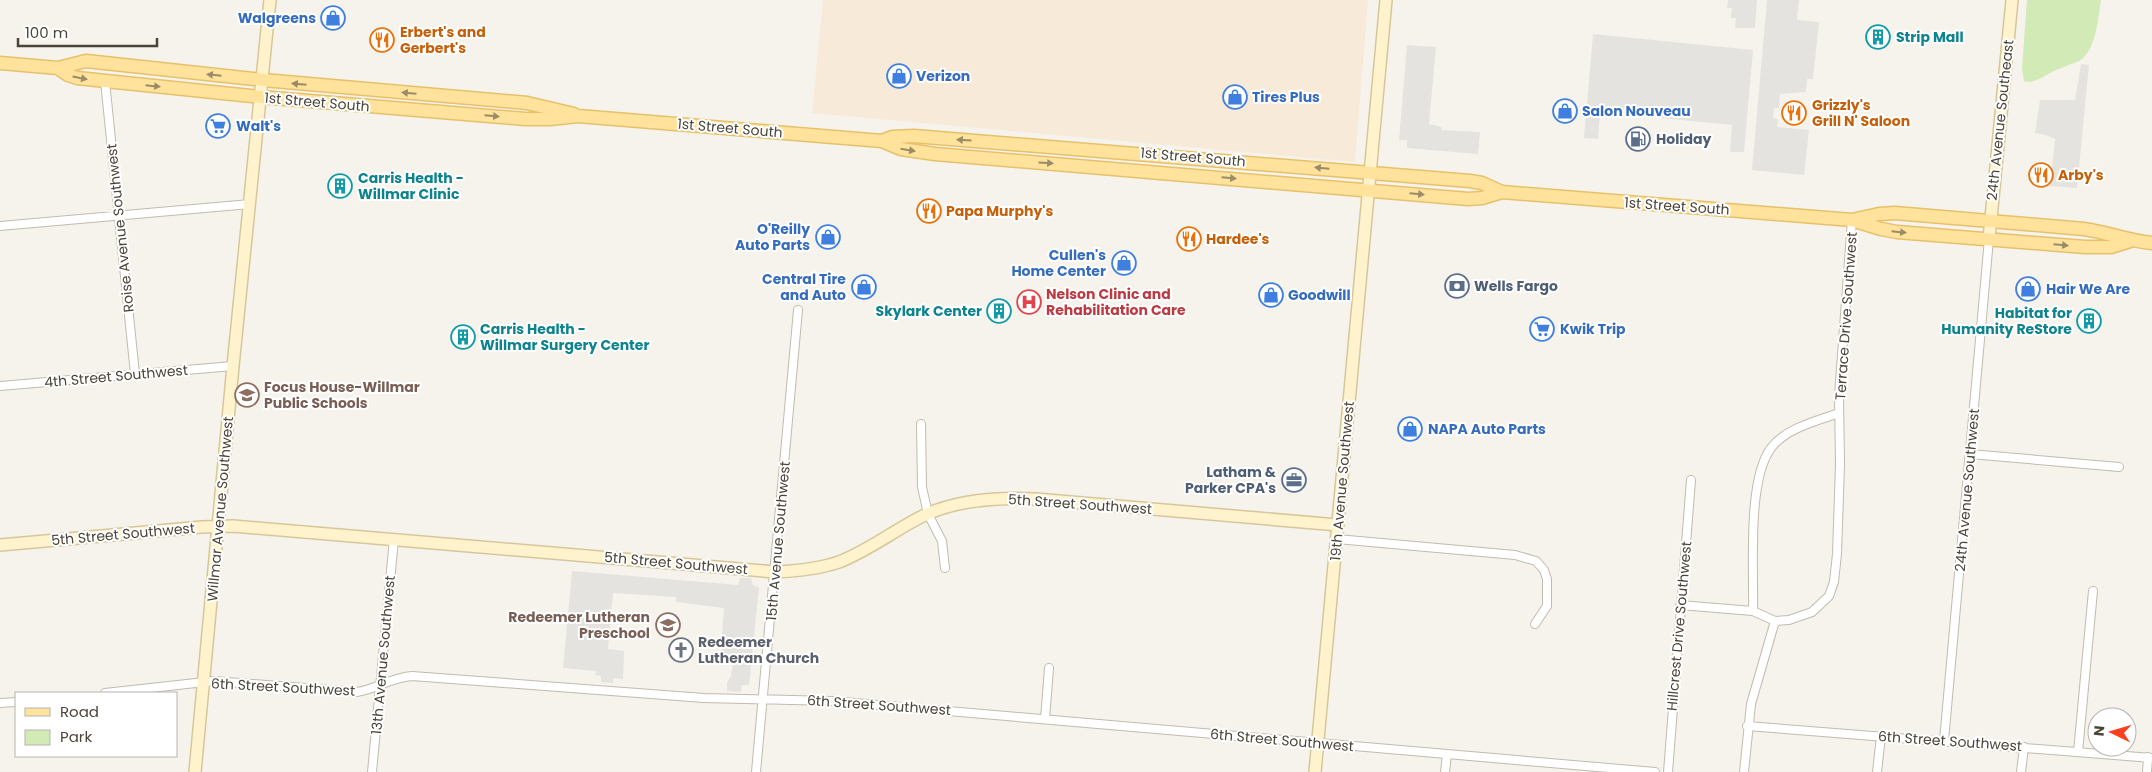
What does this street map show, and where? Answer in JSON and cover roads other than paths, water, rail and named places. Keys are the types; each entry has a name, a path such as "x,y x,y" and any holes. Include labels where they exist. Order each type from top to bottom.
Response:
{"main road":[{"name":"1st Street South","path":"0,63 58,68 86,61 263,80 527,103 578,116 882,141 901,149 942,154 1468,199 1482,198 1502,192"},
{"name":"1st Street South","path":"58,68 68,75 77,78 261,97 525,119 578,116"},
{"name":"1st Street South","path":"882,141 892,137 914,136 1370,172 1470,181 1482,183 1502,192 1852,220 1897,232 2095,248 2111,247 2130,241"},
{"name":"1st Street South","path":"1852,220 1879,214 1895,213 2090,230 2130,241 2152,243"}],"street":[{"name":"Willmar Avenue Southwest","path":"195,772 270,0"},
{"name":"19th Avenue Southwest","path":"1315,772 1386,0"},
{"name":"24th Avenue Southeast","path":"1989,239 2012,0"},
{"name":"Roise Avenue Southwest","path":"105,82 135,374"},
{"path":"0,226 250,204"},
{"name":"Terrace Drive Southwest","path":"1775,621 1788,620 1812,612 1829,596 1834,582 1837,554 1840,465 1839,413 1852,220"},
{"name":"24th Avenue Southwest","path":"1944,741 1989,239"},
{"name":"15th Avenue Southwest","path":"756,772 798,310"},
{"name":"4th Street Southwest","path":"0,386 233,366"},
{"name":"Terrace Drive Southwest","path":"1753,611 1755,499 1758,475 1764,460 1772,447 1786,435 1807,424 1839,413"},
{"path":"921,424 920,474 928,514 942,541 945,568"},
{"path":"1970,454 2119,467"},
{"name":"Hillcrest Drive Southwest","path":"1668,772 1691,480"},
{"name":"5th Street Southwest","path":"0,545 218,526 394,539 775,572 816,568 840,562 928,514 958,504 980,500 1022,498 1338,525"},
{"name":"13th Avenue Southwest","path":"372,772 394,539"},
{"path":"1337,539 1515,555 1532,559 1544,570 1548,589 1547,606 1535,624"},
{"path":"2078,752 2093,591"},
{"path":"1680,605 1753,611 1775,621 1757,681 1747,726 1744,772"},
{"path":"1045,719 1049,668"},
{"name":"6th Street Southwest","path":"117,692 227,681 348,692 364,691 399,677 412,676 704,698 832,701 1447,754 1593,769 1655,772"},
{"path":"0,703 15,702"},
{"name":"6th Street Southwest","path":"1747,726 2150,758"},
{"path":"1877,772 1881,736"},
{"path":"2022,772 2024,747"},
{"path":"1445,772 1447,754"},
{"path":"2147,772 2150,758"}],"place":[{"name":"Walgreens","path":"333,18"},
{"name":"Strip Mall","path":"1878,37"},
{"name":"Erbert's and Gerbert's","path":"382,40"},
{"name":"Verizon","path":"899,76"},
{"name":"Tires Plus","path":"1235,97"},
{"name":"Salon Nouveau","path":"1565,111"},
{"name":"Grizzly's Grill N' Saloon","path":"1794,113"},
{"name":"Walt's","path":"218,126"},
{"name":"Holiday","path":"1638,139"},
{"name":"Arby's","path":"2041,175"},
{"name":"Carris Health - Willmar Clinic","path":"340,186"},
{"name":"Papa Murphy's","path":"929,211"},
{"name":"O'Reilly Auto Parts","path":"828,237"},
{"name":"Hardee's","path":"1189,239"},
{"name":"Cullen's Home Center","path":"1124,263"},
{"name":"Wells Fargo","path":"1457,286"},
{"name":"Central Tire and Auto","path":"864,287"},
{"name":"Hair We Are","path":"2028,289"},
{"name":"Goodwill","path":"1271,295"},
{"name":"Nelson Clinic and Rehabilitation Care","path":"1029,302"},
{"name":"Skylark Center","path":"999,311"},
{"name":"Habitat for Humanity ReStore","path":"2089,321"},
{"name":"Kwik Trip","path":"1542,329"},
{"name":"Carris Health - Willmar Surgery Center","path":"463,337"},
{"name":"Focus House-Willmar Public Schools","path":"247,395"},
{"name":"NAPA Auto Parts","path":"1410,429"},
{"name":"Latham & Parker CPA's","path":"1294,480"},
{"name":"Redeemer Lutheran Preschool","path":"668,625"},
{"name":"Redeemer Lutheran Church","path":"681,650"}]}
